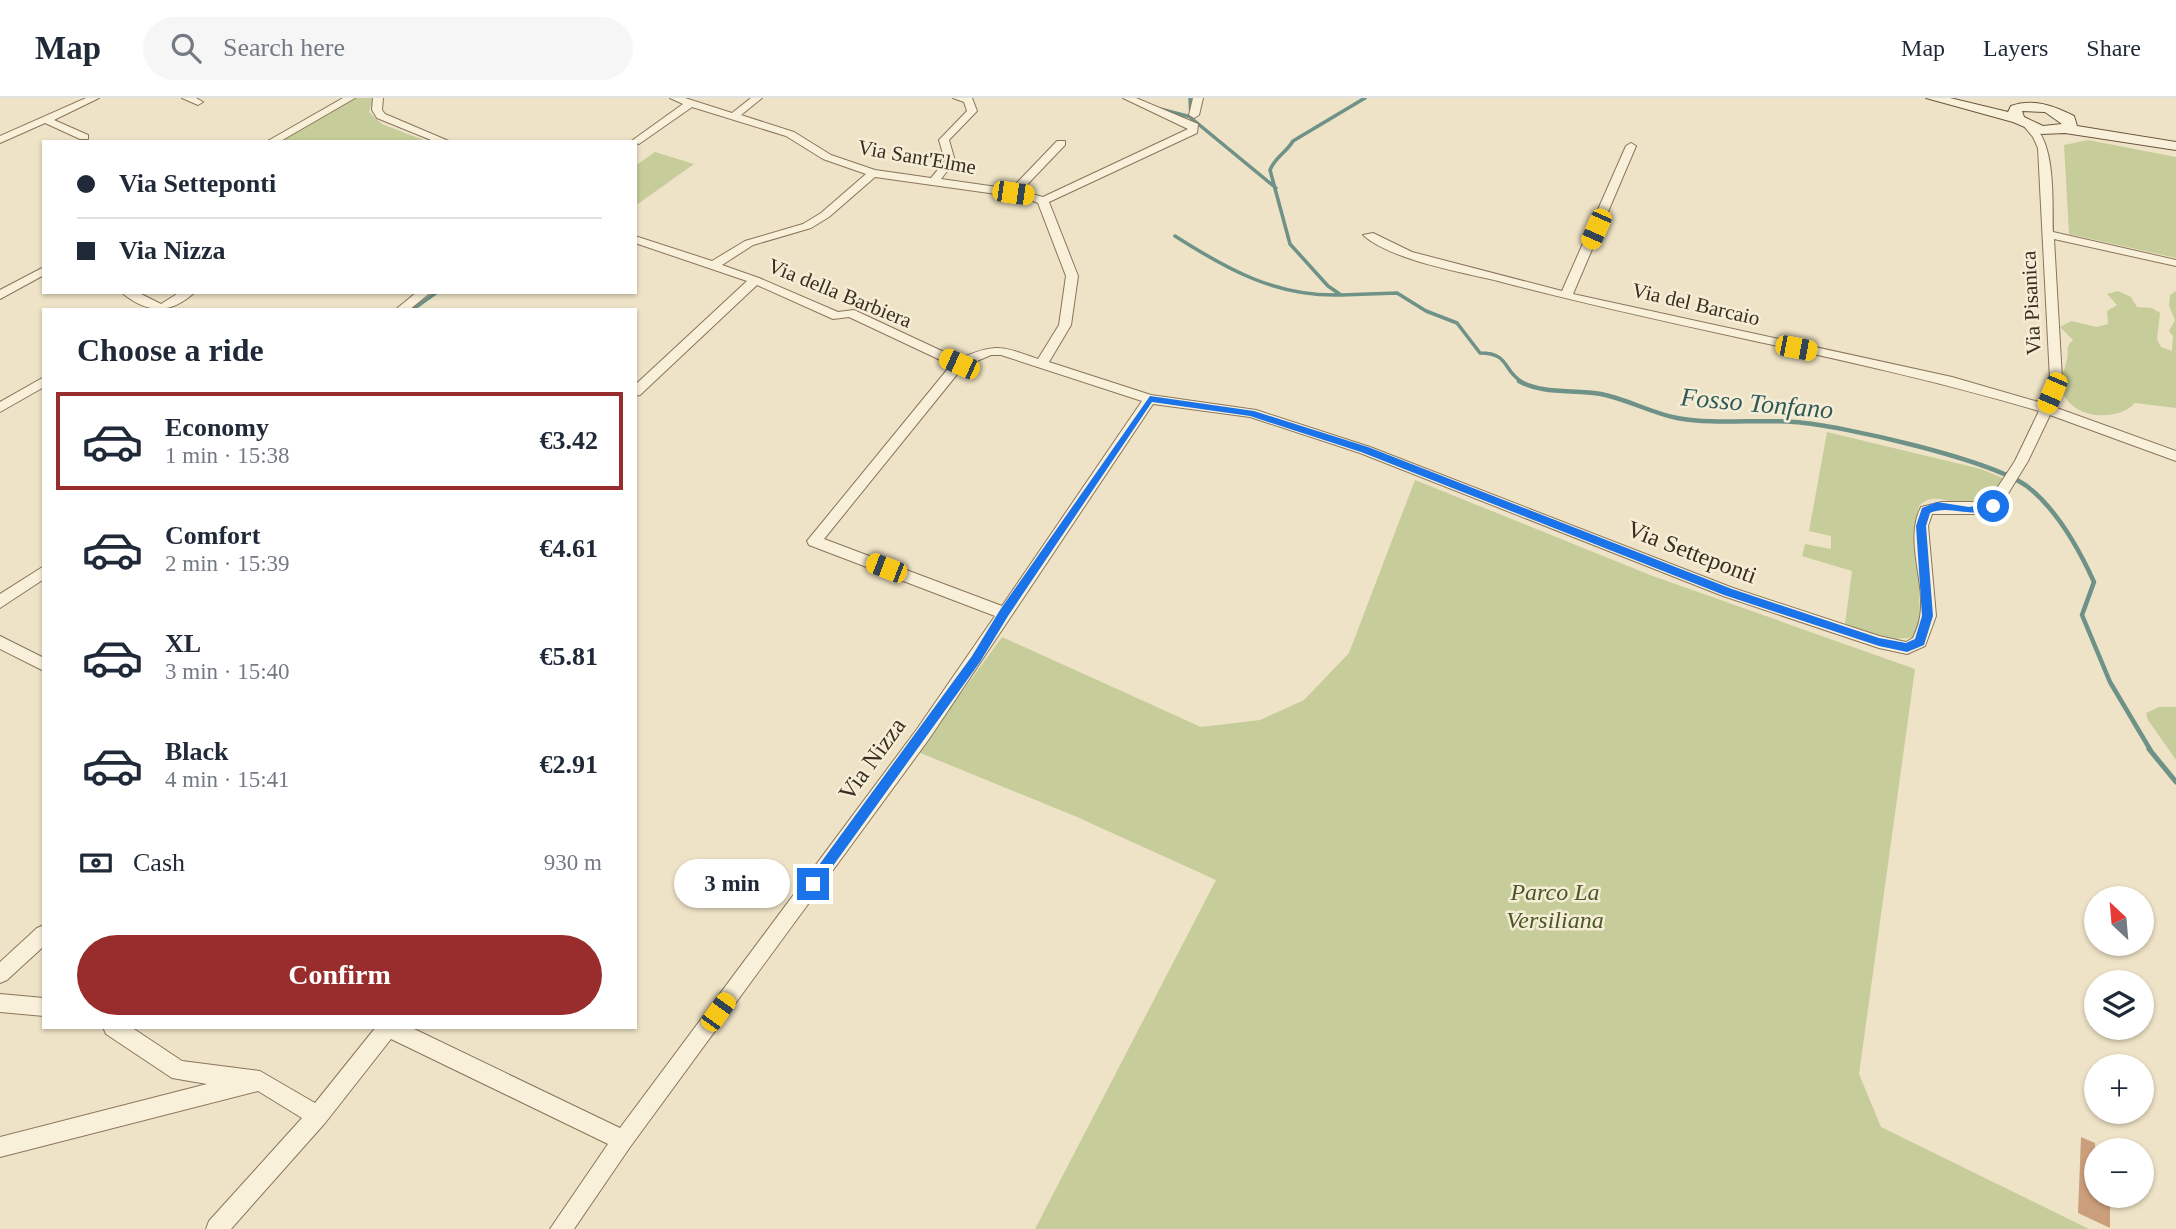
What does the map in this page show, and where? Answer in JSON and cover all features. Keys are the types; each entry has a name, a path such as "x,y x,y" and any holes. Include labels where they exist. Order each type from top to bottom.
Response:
{"main road":[{"path":"1933,98 1966,104 2030,109 2063,127 2130,136 2176,146"},
{"path":"2030,109 2063,127"}],"street":[{"path":"0,140 94,98"},
{"path":"187,98 198,102"},
{"path":"275,140 350,98"},
{"path":"379,98 377,110 381,116 437,140"},
{"name":"Via Sant'Elme","path":"675,98 790,134 827,157 873,173 1013,193 1041,200"},
{"path":"735,115 757,98"},
{"path":"933,182 950,161 944,140 972,111 968,99 958,98"},
{"path":"1043,362 1065,325 1072,276 1041,200 1193,131 1194,126 1128,98"},
{"path":"1194,115 1198,98"},
{"path":"637,141 691,103"},
{"name":"Via Pisanica","path":"2030,109 2043,148 2056,379 2046,409"},
{"path":"46,120 84,136"},
{"path":"2043,148 2063,127"},
{"path":"0,128 13,134"},
{"path":"1013,193 1060,143"},
{"path":"1566,296 1631,146"},
{"name":"Via della Barbiera","path":"713,265 749,243 807,226 825,215 873,173"},
{"name":"Via Pisanica","path":"2048,234 2176,263"},
{"name":"Via del Barcaio","path":"1369,235 1408,254 1566,296 1931,376 2046,409 2176,456"},
{"name":"Via della Barbiera","path":"637,240 755,280 837,316 850,313 959,364"},
{"path":"0,295 42,271"},
{"path":"637,390 755,280"},
{"path":"131,294 157,308"},
{"path":"164,308 186,294"},
{"path":"404,308 422,294"},
{"path":"1004,613 814,541 959,364 989,352 1003,351 1150,399"},
{"path":"0,408 42,382"},
{"name":"Via Setteponti","path":"1150,399 1251,413 1365,450 1728,592 1879,642 1907,648 1920,642 1928,616 1921,526 1926,511 1937,506 1982,510 1993,506 2012,477 2046,409"},
{"name":"Via Nizza","path":"561,1229 923,734 1150,399"},
{"path":"0,603 42,572"},
{"path":"0,642 42,664"},
{"path":"0,974 42,936"},
{"path":"0,1003 42,1007"},
{"path":"116,1029 179,1071 260,1081 318,1116"},
{"path":"217,1229 318,1116 386,1029"},
{"path":"392,1029 624,1140"},
{"path":"0,1147 260,1081"}],"green space":[{"path":"356,98 373,98 369,112 382,124 423,140 282,140"},
{"path":"2088,140 2176,157 2176,258 2069,234 2064,145"},
{"path":"655,152 694,164 637,205 637,165"},
{"path":"2118,291 2131,297 2137,307 2152,308 2160,313 2157,339 2161,347 2172,351 2173,336 2169,331 2175,320 2169,306 2170,295 2176,291 2176,408 2135,403 2118,413 2096,415 2075,407 2067,400 2062,390 2068,347 2073,340 2060,327 2071,321 2097,327 2108,324 2107,311 2117,305 2107,294"},
{"path":"1827,432 1981,469 2005,479 1993,495 1982,502 1970,505 1938,499 1928,500 1919,506 1920,625 1912,638 1890,639 1845,624 1852,571 1802,556 1805,544 1831,549 1831,536 1809,531"},
{"name":"Parco La Versiliana","path":"1415,480 1650,575 1915,669 1859,1074 1881,1127 2089,1229 1035,1229 1216,880 1077,817 918,752 1002,637 1201,727 1260,720 1304,700 1349,653"},
{"path":"2159,707 2176,707 2176,760 2148,720 2146,713"}],"building":[{"path":"2081,1137 2084,1138 2084,1208 2110,1208 2110,1228 2078,1213"}],"waterway":[{"path":"1190,98 1191,117"},
{"path":"1275,187 1270,170 1293,141 1365,98"},
{"path":"1160,109 1191,117"},
{"path":"1191,117 1275,187"},
{"name":"Fosso Tonfano","path":"1275,187 1290,244 1328,286 1341,295"},
{"path":"1175,236 1214,260 1254,279 1296,291 1341,295"},
{"name":"Fosso Tonfano","path":"1341,295 1397,293 1426,311 1457,323 1480,353 1501,359 1522,382"},
{"path":"415,308 434,294"},
{"name":"Fosso Tonfano","path":"1519,381 1548,390 1611,396 1677,418 1794,422 1879,437 1951,455 2010,477 2028,487 2039,496 2066,531 2094,582 2082,615 2110,682 2151,751"},
{"name":"Fosso Tonfano","path":"2149,749 2176,782"}],"route":[{"path":"813,884 976,659 1004,613 1150,399 1251,413 1365,450 1728,592 1879,642 1907,648 1920,642 1928,616 1921,526 1926,511 1937,506 1982,510 1993,506"}]}
